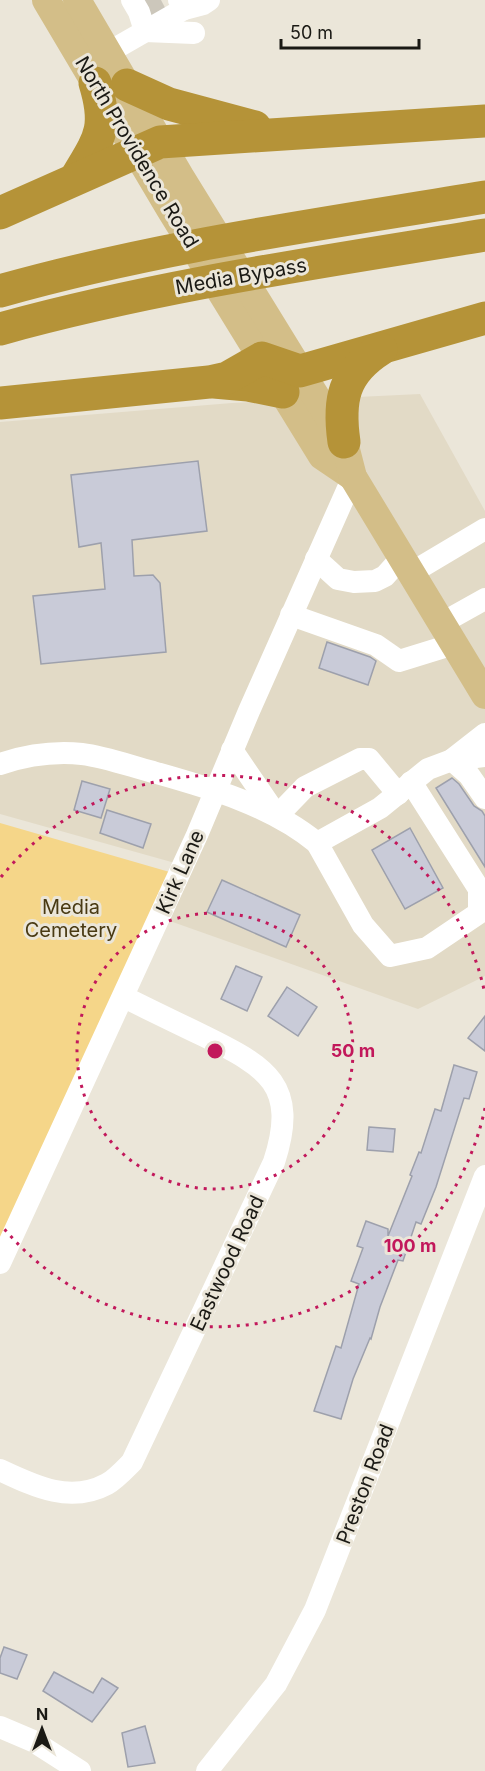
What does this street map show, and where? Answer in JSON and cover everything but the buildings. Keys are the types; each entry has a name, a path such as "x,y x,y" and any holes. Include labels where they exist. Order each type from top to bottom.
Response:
{"highway":[{"path":"76,178 99,139 102,127 102,105 95,83"},
{"path":"127,85 169,104 243,124 311,134"},
{"path":"0,213 148,147 485,121"},
{"name":"Media Bypass","path":"0,291 103,265 201,245 485,197"},
{"name":"Media Bypass","path":"0,329 89,306 187,285 485,235"},
{"path":"209,382 248,385 292,382 386,346 485,318"},
{"path":"344,442 341,419 346,386 355,370 367,358 386,346"},
{"path":"0,403 209,382 227,378 272,350 292,382"}],"main road":[{"name":"North Providence Road","path":"46,0 95,83 148,147 272,350"},
{"name":"North Providence Road","path":"77,0 127,85 148,147"},
{"path":"292,382 344,442 353,477 485,694"},
{"path":"292,382 322,456 353,477"}],"street":[{"path":"109,52 141,13 182,4 203,4 209,0"},
{"path":"141,13 194,33"},
{"name":"Kirk Lane","path":"0,1263 197,835 215,789 353,477"},
{"path":"316,560 338,579 354,582 375,581 485,529"},
{"path":"291,615 375,645 399,661 448,634 485,599"},
{"path":"452,760 485,734"},
{"path":"232,750 277,816"},
{"path":"0,764 26,756 52,753 81,754 215,789 277,816 303,831 317,843 363,925 390,956 427,948 482,913 479,889 405,788 369,759 360,759 305,787 277,816"},
{"path":"317,843 380,808 428,769 452,760 485,756"},
{"path":"452,760 469,775 485,798"},
{"name":"Eastwood Road","path":"0,1470 41,1489 75,1494 108,1484 132,1462 274,1162 282,1138 284,1114 278,1091 262,1068 240,1053 124,997"},
{"name":"Preston Road","path":"207,1771 276,1684 315,1610 485,1176"},
{"path":"0,1727 33,1742 80,1771"}],"shaded area":[{"path":"420,394 485,511 485,976 418,1009 167,920 175,863 0,814 0,422 232,403"}],"green space":[{"name":"Media Cemetery","path":"0,823 173,873 0,1239"}],"tunnel":[{"path":"146,8 161,0"}]}
